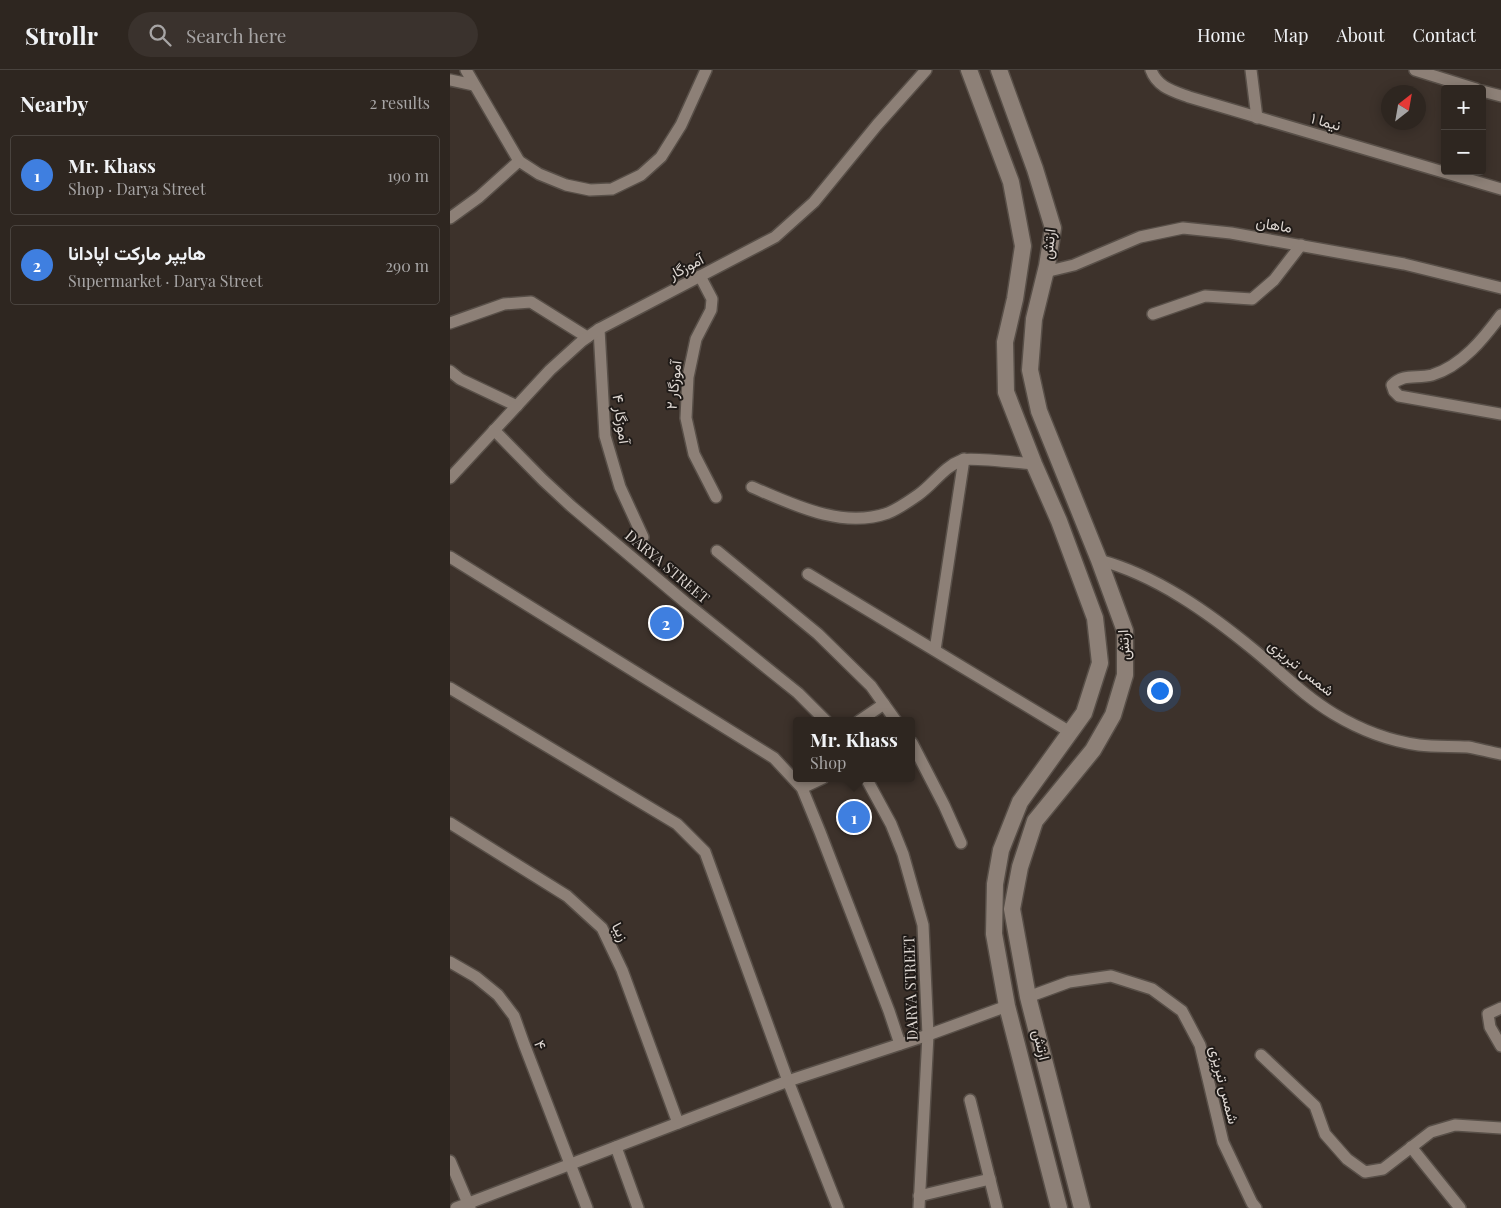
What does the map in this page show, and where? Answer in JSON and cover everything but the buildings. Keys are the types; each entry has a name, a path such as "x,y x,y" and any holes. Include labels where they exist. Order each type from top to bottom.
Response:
{"main road":[{"name":"ارتش","path":"969,70 1011,182 1023,246 1005,342 1006,392 1059,521 1095,618 1100,663 1084,713 1020,802 1001,850 995,884 994,934 1007,1006 1059,1208"},
{"name":"ارتش","path":"999,70 1035,169 1053,228 1034,319 1030,370 1038,411 1126,631 1125,675 1114,715 1093,750 1035,821 1020,867 1012,908 1028,997 1082,1208"}],"street":[{"path":"466,70 519,161 539,174 566,185 590,190 612,189 640,175 661,157 681,125 706,70"},
{"name":"آموزگار","path":"450,478 550,370 587,337 598,329 775,237 814,202 926,70"},
{"name":"نیما ۱","path":"1151,70 1154,77 1166,88 1257,118 1501,189"},
{"path":"1251,70 1257,118"},
{"path":"1415,70 1463,85"},
{"path":"450,80 474,84"},
{"path":"1486,91 1501,96"},
{"path":"450,218 479,197 519,161"},
{"name":"ماهان","path":"1045,272 1074,264 1140,237 1183,228 1301,245 1404,264 1501,288"},
{"path":"1153,314 1205,296 1252,299 1274,280 1301,245"},
{"name":"آموزگار ۲","path":"700,276 712,299 710,310 696,339 688,377 686,418 694,454 716,497"},
{"path":"450,322 504,304 531,302 587,337"},
{"path":"1501,314 1485,336 1462,360 1432,375 1398,378 1392,384 1394,391 1399,396 1501,414"},
{"name":"آموزگار ۴","path":"598,329 605,436 620,487 642,537"},
{"path":"450,371 460,379 517,406"},
{"name":"DARYA STREET","path":"494,430 571,506 686,603 798,693 822,717"},
{"path":"934,650 964,459"},
{"path":"752,486 800,508 842,518 867,518 889,512 907,502 926,490 944,469 964,459 1034,464"},
{"path":"717,550 818,634 871,686 893,717"},
{"path":"450,557 774,758 793,778"},
{"name":"شمس تبریزی","path":"1099,560 1119,565 1165,588 1210,616 1256,651 1298,689 1334,714 1376,734 1418,745 1469,748 1501,754"},
{"path":"808,574 1070,732"},
{"path":"450,688 677,824 705,852 788,1081 838,1208"},
{"path":"865,717 884,704"},
{"path":"915,749 961,843"},
{"path":"796,782 802,788 820,832 900,1044"},
{"path":"802,788 815,782"},
{"name":"DARYA STREET","path":"868,782 891,824 903,854 923,925 928,1035 919,1208"},
{"name":"زیبا","path":"450,823 567,896 602,928 622,970 678,1123"},
{"name":"۴","path":"450,962 476,977 498,995 514,1016 587,1208"},
{"name":"شمس تبریزی","path":"1028,997 1069,982 1111,976 1152,988 1182,1011 1200,1045 1223,1142 1256,1208"},
{"path":"456,1208 469,1206 571,1164 788,1081 928,1035 1007,1006"},
{"path":"1501,1008 1488,1014 1490,1027 1501,1046"},
{"path":"1261,1055 1315,1106 1325,1134 1347,1159 1365,1172 1383,1169 1431,1132 1455,1125 1501,1128"},
{"path":"970,1100 997,1208"},
{"path":"616,1147 638,1208"},
{"path":"1411,1147 1460,1208"},
{"path":"450,1161 469,1206"},
{"path":"919,1196 990,1179"}],"place":[{"name":"هایپر مارکت اپادانا","path":"666,623"},
{"name":"Mr. Khass","path":"854,817"}]}
